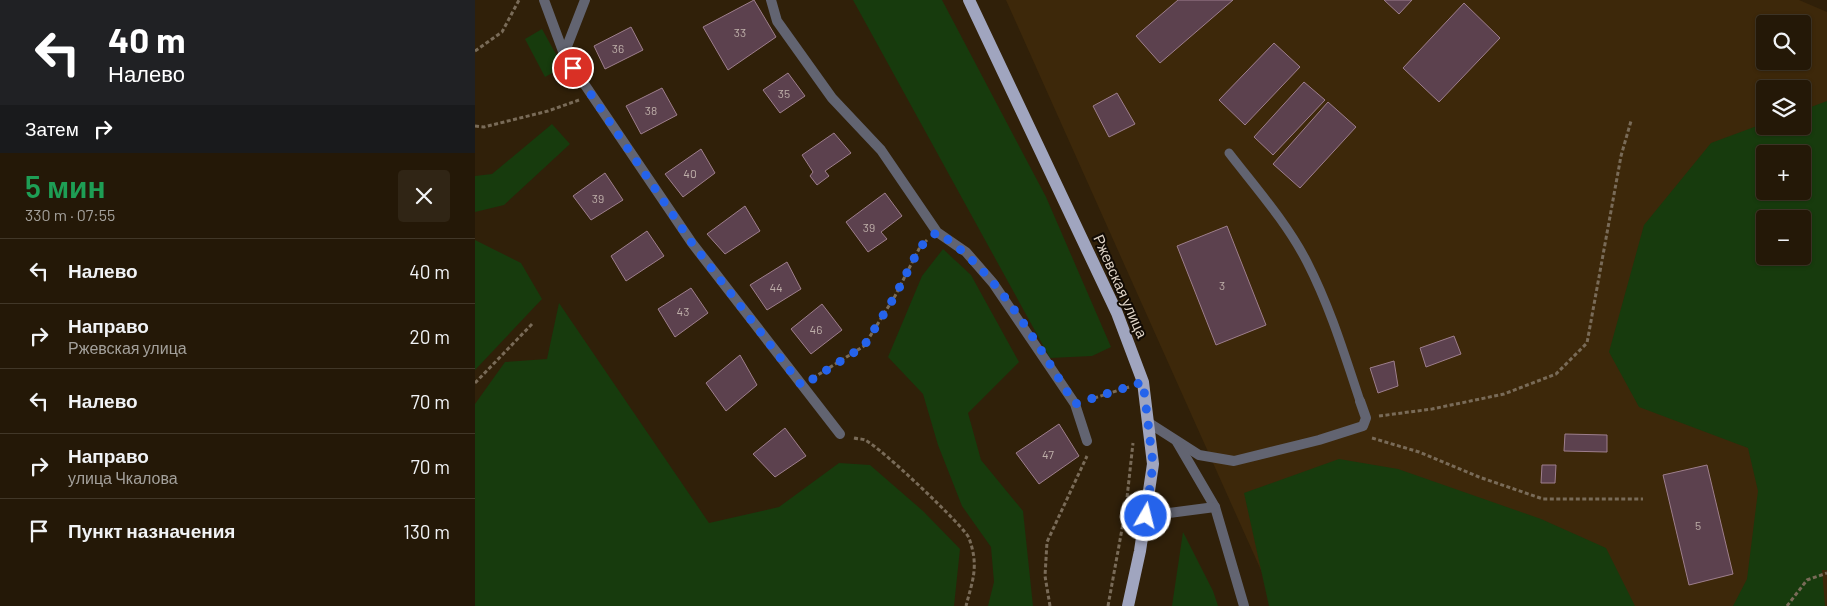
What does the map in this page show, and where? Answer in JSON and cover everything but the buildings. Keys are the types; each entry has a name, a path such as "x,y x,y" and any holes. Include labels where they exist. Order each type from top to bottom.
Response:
{"main road":[{"name":"Ржевская улица","path":"969,0 1117,313 1143,382 1153,464 1146,516 1128,606"}],"street":[{"path":"544,0 564,54 692,243 839,434"},
{"path":"564,54 585,0"},
{"path":"771,0 777,21 832,98 881,150 937,232 965,252 993,283 1075,404 1087,440"},
{"path":"1149,423 1199,455 1234,461 1319,440 1363,426 1366,418 1360,401"},
{"path":"1177,441 1215,507 1244,606"},
{"path":"1146,516 1215,507"}],"lane":[{"path":"1229,153 1272,209 1306,260 1332,316 1360,401"}],"path":[{"path":"475,51 501,32 519,0"},
{"path":"475,126 484,127 549,111 592,95"},
{"path":"1366,418 1432,409 1504,394 1556,374 1587,343 1621,156 1631,121"},
{"path":"802,386 864,346 895,296 920,247 937,232"},
{"path":"475,383 533,323"},
{"path":"1075,404 1143,382"},
{"path":"1348,430 1419,452 1479,477 1543,499 1643,499"},
{"path":"839,434 866,441 936,501 968,536 976,567 967,606"},
{"path":"1050,606 1045,576 1047,542 1087,458 1087,440"},
{"path":"1108,606 1126,507 1133,441"},
{"path":"1787,606 1807,580 1827,573"}],"shaded area":[{"path":"1006,0 1799,0 1827,12 1827,606 1277,606"}],"green space":[{"path":"853,0 942,0 1046,197 1111,347 1092,356 1050,358"},
{"path":"542,29 563,67 545,77 525,39"},
{"path":"1827,101 1827,570 1822,570 1825,606 1733,606 1747,579 1758,491 1748,448 1639,407 1609,352 1644,225 1711,143 1756,126 1756,135 1811,135 1811,107"},
{"path":"552,124 570,144 504,205 475,212 475,176 492,174"},
{"path":"475,240 521,263 542,299 475,370"},
{"path":"943,249 971,275 1019,362 968,413 981,460 1023,511 1033,606 988,606 994,582 991,547 962,506 938,445 923,394 888,357 922,276"},
{"path":"559,303 709,523 779,507 839,463 870,465 923,511 960,549 954,606 475,606 475,404 505,362 547,359"},
{"path":"1339,459 1398,469 1541,519 1606,548 1635,606 1269,606 1244,493"},
{"path":"1183,532 1213,591 1218,606 1172,606"}],"route":[{"path":"573,68 692,243 802,386 864,346 895,296 920,247 937,232 955,243 965,252 993,283 1075,404 1143,382 1153,464 1146,516"}]}
